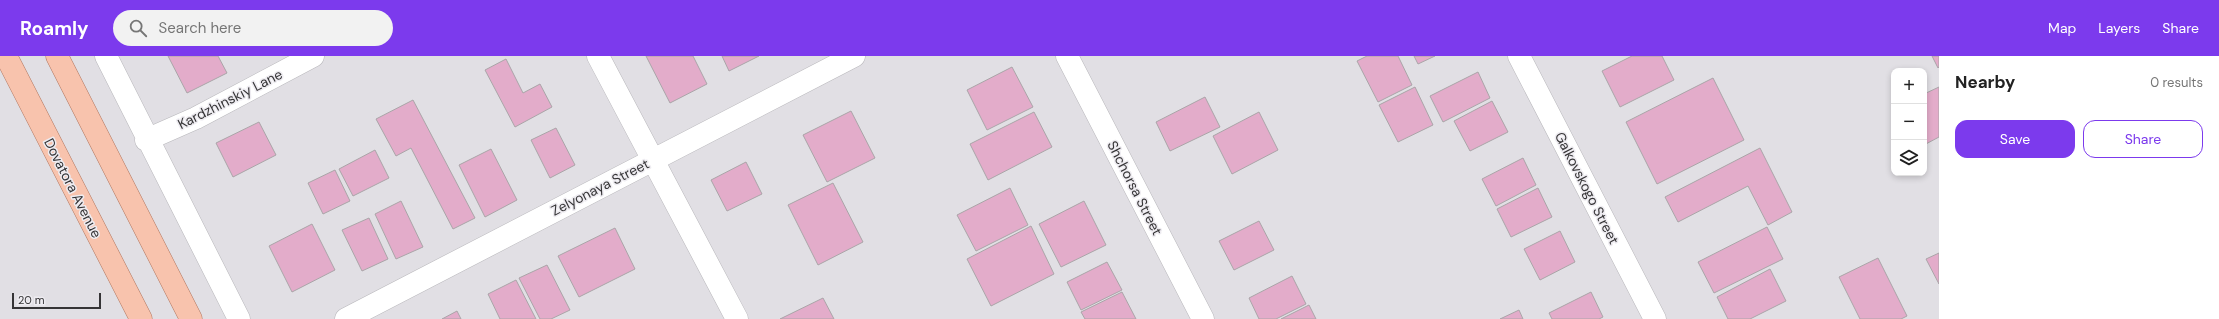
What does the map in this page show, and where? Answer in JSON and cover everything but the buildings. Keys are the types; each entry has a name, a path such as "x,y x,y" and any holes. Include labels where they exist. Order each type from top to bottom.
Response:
{"main road":[{"name":"Dovatora Avenue","path":"6,56 141,319"},
{"path":"57,56 191,319"}],"street":[{"path":"106,56 146,140 239,319"},
{"name":"Kardzhinskiy Lane","path":"146,140 196,118 313,56"},
{"path":"598,56 737,319"},
{"name":"Zelyonaya Street","path":"346,319 854,56"},
{"name":"Shchorsa Street","path":"1067,56 1203,319"},
{"name":"Galkovskogo Street","path":"1519,56 1655,319"}]}
